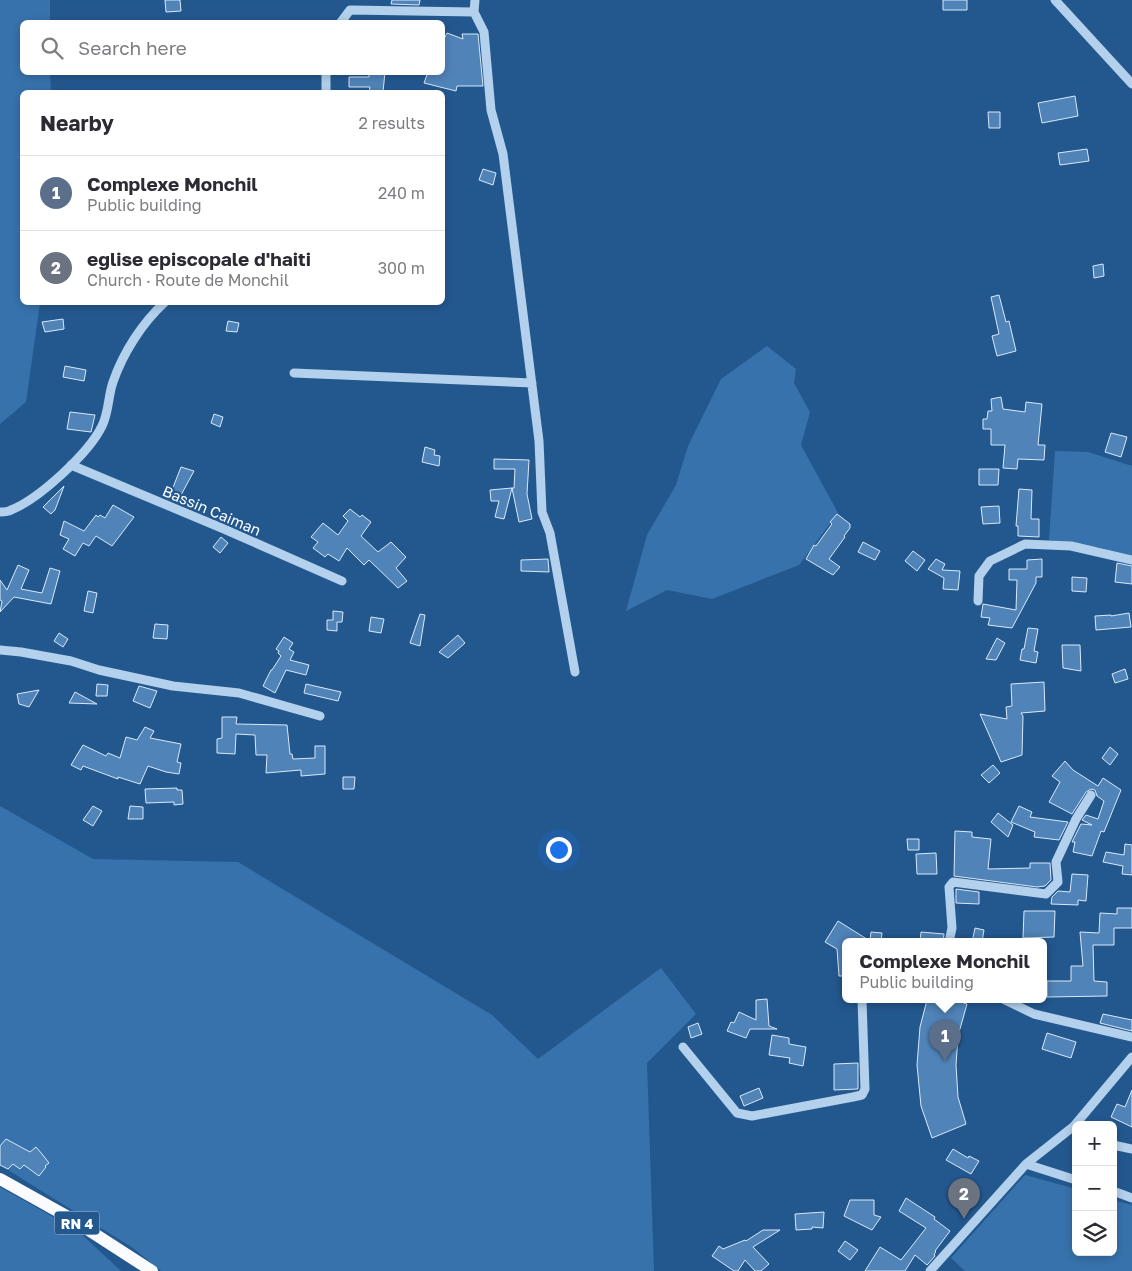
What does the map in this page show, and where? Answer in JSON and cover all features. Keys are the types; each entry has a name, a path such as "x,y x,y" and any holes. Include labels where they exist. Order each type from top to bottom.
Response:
{"main road":[{"name":"RN 4","path":"0,1179 70,1218 152,1271"}],"street":[{"path":"475,0 474,12 484,32 490,110 503,154 539,441 542,512 550,533 575,672"},
{"path":"1055,0 1132,84"},
{"path":"342,20 350,10 474,12"},
{"path":"326,75 326,90"},
{"path":"0,512 11,511 33,499 71,465 96,436 103,424 113,382 129,346 154,312 162,305"},
{"path":"294,373 532,383"},
{"name":"Bassin Caiman","path":"71,465 342,581"},
{"path":"978,601 979,576 990,561 1025,544 1071,546 1132,560"},
{"path":"0,650 72,661 99,670 173,686 240,694 320,716"},
{"path":"950,938 952,928 949,887 953,882 1046,894 1058,882 1056,862 1076,819 1091,795"},
{"path":"683,1047 737,1113 752,1116 848,1099 862,1095 866,1089 862,1003"},
{"path":"1011,1003 1034,1014 1132,1037"},
{"path":"1079,1121 1132,1057"},
{"path":"930,1271 1026,1164 1072,1128"},
{"path":"1117,1146 1132,1149"},
{"path":"1026,1164 1072,1179"},
{"path":"1117,1192 1132,1198"}],"shaded area":[{"path":"0,0 50,0 50,20 20,20 20,75 50,75 51,90 20,90 20,305 40,305 26,402 0,424"},
{"path":"767,346 796,369 794,383 810,412 801,445 838,513 799,565 712,599 667,590 626,611 647,535 676,485 688,446 721,379"},
{"path":"1055,451 1088,452 1132,466 1132,559 1102,548 1049,540"},
{"path":"0,806 93,859 238,862 492,1015 538,1059 661,968 696,1014 647,1063 654,1271 161,1271 133,1248 0,1165"},
{"path":"1025,1175 1072,1188 1072,1256 1117,1256 1117,1201 1132,1205 1132,1271 965,1271 951,1258"},
{"path":"0,1187 78,1231 121,1271 0,1271"}],"building":[{"path":"165,0 180,0 181,11 166,12"},
{"path":"392,0 420,0 419,5 391,4"},
{"path":"943,0 967,0 967,10 943,10"},
{"path":"447,33 463,39 462,34 478,34 483,86 457,86 456,91 424,83 427,75 445,75 445,37"},
{"path":"369,75 385,75 383,90 369,90 370,87 349,87 349,77 369,77"},
{"path":"1075,96 1078,116 1042,123 1038,103"},
{"path":"988,112 1000,112 1000,128 989,128"},
{"path":"1087,149 1089,161 1060,165 1058,153"},
{"path":"483,169 496,173 493,185 479,180"},
{"path":"1103,264 1104,276 1094,278 1093,266"},
{"path":"999,295 1006,322 1009,321 1016,351 997,356 992,336 999,334 991,297"},
{"path":"63,319 64,329 45,332 42,322"},
{"path":"228,321 239,323 237,332 226,331"},
{"path":"65,366 86,370 84,381 63,377"},
{"path":"1001,397 1003,409 1025,412 1026,402 1042,404 1038,445 1045,445 1044,460 1018,459 1017,469 1003,468 1005,445 991,445 991,429 983,429 983,419 987,419 988,411 992,411 991,399"},
{"path":"70,412 95,415 91,432 67,429"},
{"path":"214,414 223,417 220,427 211,423"},
{"path":"1111,433 1127,437 1121,457 1105,452"},
{"path":"425,447 435,450 434,455 440,456 439,466 422,462"},
{"path":"494,459 529,460 527,494 532,519 519,522 512,488 514,488 515,469 494,469"},
{"path":"181,467 194,471 181,495 172,490"},
{"path":"979,469 999,469 998,485 979,485"},
{"path":"64,486 55,510 51,514 43,507"},
{"path":"512,488 504,519 495,517 499,501 491,501 490,490"},
{"path":"1019,489 1032,490 1031,519 1039,519 1039,537 1018,536 1018,526 1016,526"},
{"path":"113,505 134,517 112,546 96,536 89,546 83,543 75,556 63,549 69,539 60,535 64,521 84,531 96,515 105,518"},
{"path":"999,506 1000,523 983,524 981,507"},
{"path":"350,509 360,517 362,515 371,522 361,536 378,552 391,542 406,557 396,568 407,581 398,588 369,560 364,565 347,548 339,561 328,554 325,557 313,548 318,542 311,537 323,523 338,535 348,521 343,516"},
{"path":"837,514 850,524 850,528 829,559 840,567 833,575 806,559 814,545 816,546 832,524 830,522"},
{"path":"221,537 228,543 220,553 213,547"},
{"path":"863,542 880,551 875,560 858,552"},
{"path":"913,551 925,560 917,571 905,561"},
{"path":"548,559 549,572 521,571 521,560"},
{"path":"936,559 945,564 942,570 960,571 958,590 943,589 944,578 928,569"},
{"path":"1042,559 1042,577 1036,577 1036,583 1012,628 988,625 990,618 981,617 983,604 1016,610 1017,580 1009,580 1009,569 1027,569 1027,560"},
{"path":"1117,563 1132,566 1132,584 1115,582"},
{"path":"18,565 29,570 21,589 42,593 50,568 60,571 51,604 14,597 0,612 2,601 0,600 0,580 7,590"},
{"path":"1072,577 1087,578 1086,592 1072,591"},
{"path":"88,591 97,593 93,613 84,611"},
{"path":"333,611 343,612 342,622 337,622 337,631 327,630 327,620 333,620"},
{"path":"1129,613 1131,627 1096,630 1095,616"},
{"path":"420,614 425,615 420,646 410,643"},
{"path":"371,617 384,619 381,633 369,631"},
{"path":"155,624 168,625 167,639 153,638"},
{"path":"1028,628 1038,629 1034,651 1038,652 1036,663 1020,660"},
{"path":"59,633 68,639 63,647 54,641"},
{"path":"458,635 465,643 448,658 439,652"},
{"path":"284,637 293,643 289,649 294,652 290,660 309,665 306,675 286,670 275,693 263,686 281,656 276,649"},
{"path":"997,638 1005,643 996,660 986,659"},
{"path":"1062,645 1080,645 1081,671 1063,668"},
{"path":"1125,669 1128,679 1115,683 1112,674"},
{"path":"1044,682 1045,711 1021,713 1023,716 1022,755 1001,762 980,714 1007,719 1006,707 1012,706 1011,684"},
{"path":"97,684 108,685 107,696 96,696"},
{"path":"306,684 341,692 338,701 304,693"},
{"path":"139,686 157,691 150,708 133,701"},
{"path":"39,690 29,707 19,704 17,694"},
{"path":"75,692 97,704 69,703"},
{"path":"222,717 237,717 236,724 287,725 290,754 292,754 293,759 315,758 315,746 325,746 325,774 301,776 301,770 266,773 267,755 256,755 255,735 236,734 235,754 217,753 217,739 222,738"},
{"path":"145,727 154,731 150,738 181,744 177,762 181,763 179,774 148,766 140,784 118,777 118,779 83,766 81,770 71,765 83,745 106,756 108,753 120,758 126,737 137,740"},
{"path":"1110,747 1118,754 1110,765 1102,758"},
{"path":"1065,761 1073,770 1098,786 1103,778 1121,790 1104,832 1101,831 1092,856 1073,852 1075,842 1072,842 1081,824 1092,825 1082,820 1086,815 1098,819 1104,801 1097,796 1095,790 1091,789 1086,792 1072,814 1049,802 1060,782 1052,776"},
{"path":"993,765 1000,773 989,783 981,775"},
{"path":"343,777 355,777 354,789 343,789"},
{"path":"177,788 177,790 182,790 183,804 174,805 174,802 146,803 145,789"},
{"path":"93,806 102,811 93,826 83,820"},
{"path":"130,806 143,807 143,819 128,819"},
{"path":"1019,806 1032,812 1030,817 1068,822 1059,840 1034,837 1035,832 1011,822"},
{"path":"998,813 1013,825 1008,837 991,822"},
{"path":"955,831 972,832 972,837 991,839 988,869 1030,868 1030,863 1050,863 1051,880 1045,886 1037,887 954,876"},
{"path":"907,839 919,839 919,850 908,850"},
{"path":"1125,844 1132,845 1132,875 1122,874 1123,866 1103,862 1106,852 1124,855"},
{"path":"936,853 937,874 917,874 916,854"},
{"path":"1072,874 1088,875 1086,901 1078,900 1078,905 1051,904 1052,897 1058,891 1070,892"},
{"path":"956,889 979,892 979,904 956,903"},
{"path":"1117,908 1132,908 1132,928 1114,928 1114,945 1093,945 1094,981 1107,982 1107,996 1047,997 1047,981 1071,981 1071,966 1083,966 1080,932 1099,933 1100,913 1117,914"},
{"path":"1024,911 1055,911 1054,937 1023,938"},
{"path":"838,921 865,938 842,938 842,976 839,976 837,949 825,942"},
{"path":"975,928 984,930 983,938 973,938"},
{"path":"871,932 882,933 881,938 870,938"},
{"path":"921,932 944,934 944,938 920,938"},
{"path":"767,999 769,1026 777,1029 750,1029 746,1038 727,1031 731,1022 734,1023 739,1012 756,1020 756,1000"},
{"path":"926,1003 967,1004 958,1036 956,1065 958,1097 966,1124 932,1138 921,1106 917,1065 920,1027"},
{"path":"1103,1014 1132,1020 1132,1031 1100,1023"},
{"path":"698,1023 702,1034 691,1038 688,1027"},
{"path":"1047,1033 1076,1042 1071,1058 1042,1049"},
{"path":"772,1035 789,1038 789,1044 806,1047 803,1066 789,1063 790,1058 769,1055"},
{"path":"858,1063 858,1089 834,1090 834,1064"},
{"path":"759,1088 763,1098 744,1106 740,1096"},
{"path":"1132,1090 1132,1127 1111,1117 1117,1104 1125,1107"},
{"path":"6,1139 30,1152 36,1147 49,1163 39,1176 24,1165 20,1169 13,1164 8,1169 0,1165 0,1146"},
{"path":"953,1149 968,1158 969,1156 979,1161 971,1174 946,1160"},
{"path":"906,1198 935,1217 934,1219 950,1231 935,1251 935,1256 927,1265 915,1255 905,1271 865,1271 880,1247 901,1260 926,1228 899,1211"},
{"path":"850,1200 874,1200 874,1215 881,1217 872,1230 844,1216"},
{"path":"824,1212 823,1228 812,1227 812,1229 796,1230 795,1214"},
{"path":"763,1230 780,1230 753,1247 769,1264 761,1271 755,1271 745,1260 738,1271 734,1271 712,1256 719,1246 723,1249 746,1241"},
{"path":"845,1241 858,1250 850,1260 838,1251"}],"place":[{"name":"Complexe Monchil","path":"945,1061"},
{"name":"eglise episcopale d'haiti","path":"964,1219"}]}
